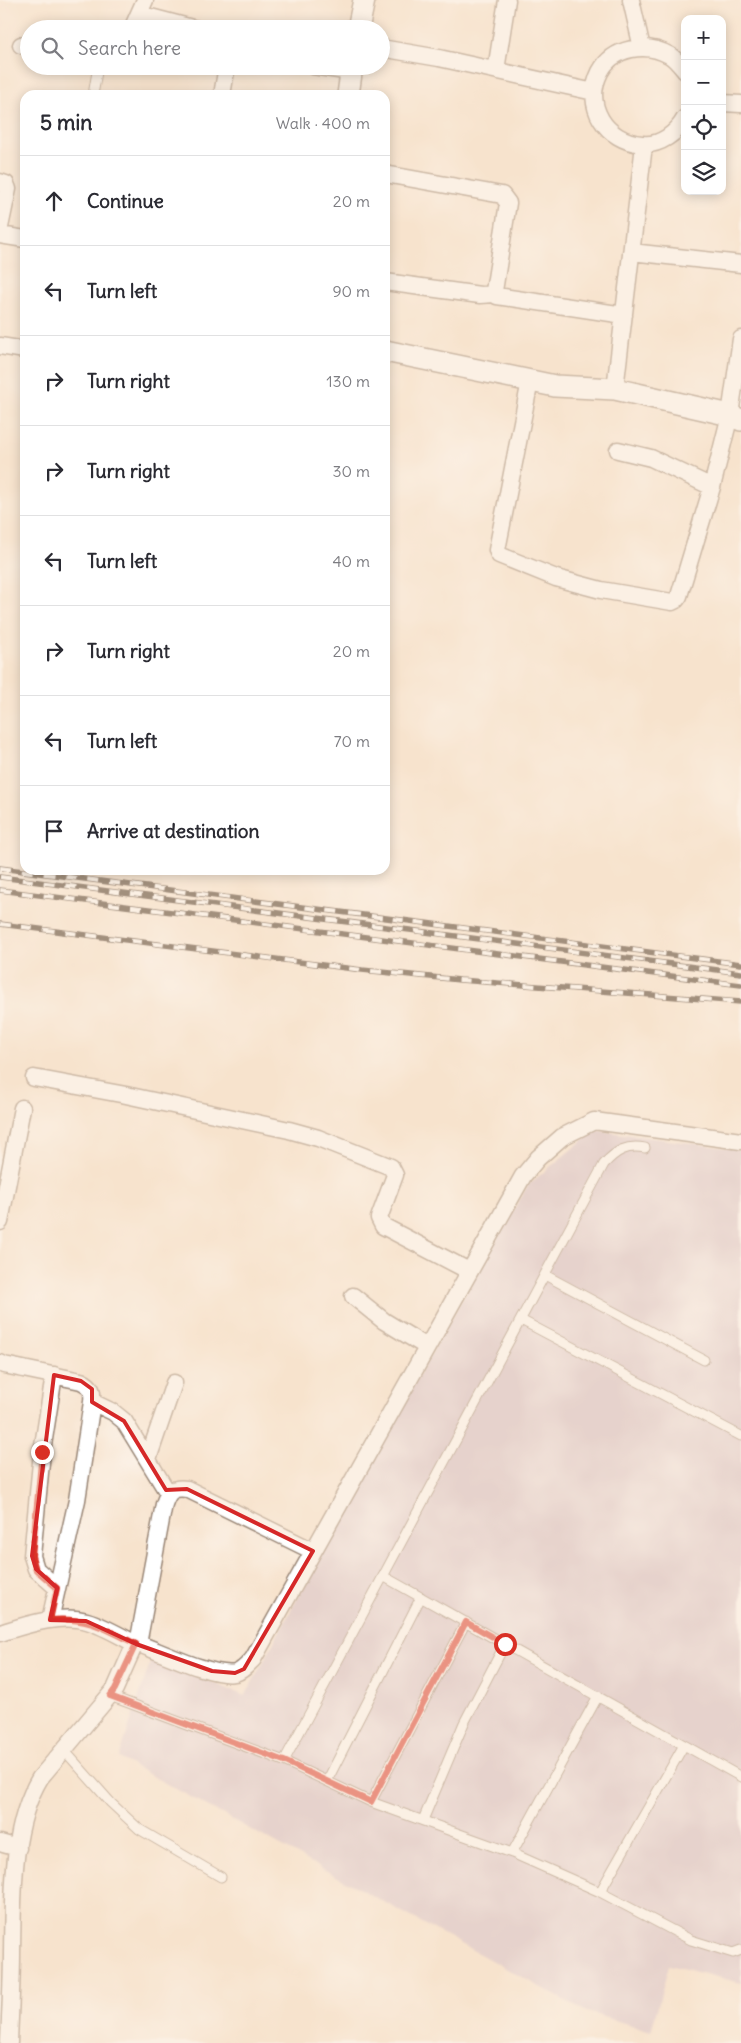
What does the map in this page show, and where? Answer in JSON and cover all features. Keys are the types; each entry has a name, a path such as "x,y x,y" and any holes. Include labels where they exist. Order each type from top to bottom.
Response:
{"street":[{"path":"360,20 364,0"},
{"path":"496,70 507,0"},
{"path":"631,0 642,48"},
{"path":"138,14 161,20"},
{"path":"681,66 671,55 652,48 632,48 613,57 600,72 594,92 597,112 607,129 624,141 644,145 664,140 681,126"},
{"path":"390,50 496,70 594,92"},
{"path":"223,90 225,75"},
{"path":"349,90 351,75"},
{"path":"726,103 741,104"},
{"path":"615,389 644,145"},
{"path":"390,175 502,195 507,199 495,294"},
{"path":"0,182 6,184 8,188 0,227"},
{"path":"0,235 20,238"},
{"path":"631,252 741,264"},
{"path":"390,283 480,295 495,294 624,315"},
{"path":"0,346 20,349"},
{"path":"530,381 496,544 496,550 499,555 556,578 592,588 672,602 679,596 735,418 740,347"},
{"path":"390,352 555,386 615,389 735,418"},
{"path":"618,450 651,458 712,487"},
{"path":"34,1078 126,1095 289,1130 318,1138 391,1168 395,1175 379,1218 382,1226 469,1272"},
{"path":"0,1222 22,1108"},
{"path":"0,1633 50,1620 86,1621 137,1644 212,1671 235,1673 244,1669 253,1659 523,1176 538,1158 562,1137 594,1121 741,1140"},
{"path":"354,1296 384,1320 427,1347"},
{"path":"0,1363 81,1381 88,1384 92,1389 92,1402 77,1500 50,1620"},
{"path":"54,1376 42,1452 32,1556 36,1570 57,1588"},
{"path":"148,1459 174,1383"},
{"path":"92,1402 112,1412 124,1421 168,1493"},
{"path":"9,2043 6,1921 18,1848 31,1793 40,1778 115,1689 137,1644 164,1504 168,1493 172,1489 186,1489 313,1551"},
{"path":"0,1843 18,1848"}],"lane":[{"path":"95,90 97,75"},
{"path":"284,1761 604,1164 612,1155 625,1148 645,1148"},
{"path":"545,1274 704,1360"},
{"path":"521,1320 741,1436"},
{"path":"383,1576 741,1777"},
{"path":"326,1781 421,1598"},
{"path":"371,1802 466,1622"},
{"path":"423,1820 464,1722 505,1644"},
{"path":"110,1696 284,1761 371,1802 512,1853 600,1892 691,1940 733,1952 741,1950"},
{"path":"512,1853 598,1696"},
{"path":"600,1892 684,1745"},
{"path":"64,1750 111,1803 139,1829 221,1877"}],"highlighted area":[{"path":"54,1375 81,1381 92,1389 92,1402 124,1421 166,1490 187,1489 313,1551 244,1669 235,1673 212,1671 136,1644 86,1621 50,1620 57,1588 36,1569 32,1556"}],"shaded area":[{"path":"595,1130 741,1150 741,1983 669,1965 651,2031 584,2011 119,1758 152,1657 245,1696 385,1434 528,1185"}],"railway":[{"path":"0,868 20,871"},
{"path":"54,875 741,964"},
{"path":"0,877 741,973"},
{"path":"0,890 741,985"},
{"path":"0,924 362,970 460,980 741,1002"}],"route":[{"path":"42,1452 32,1556 36,1570 57,1588 50,1620 86,1621 107,1629 136,1644 110,1696 284,1761 371,1802 466,1622 505,1644"}]}
